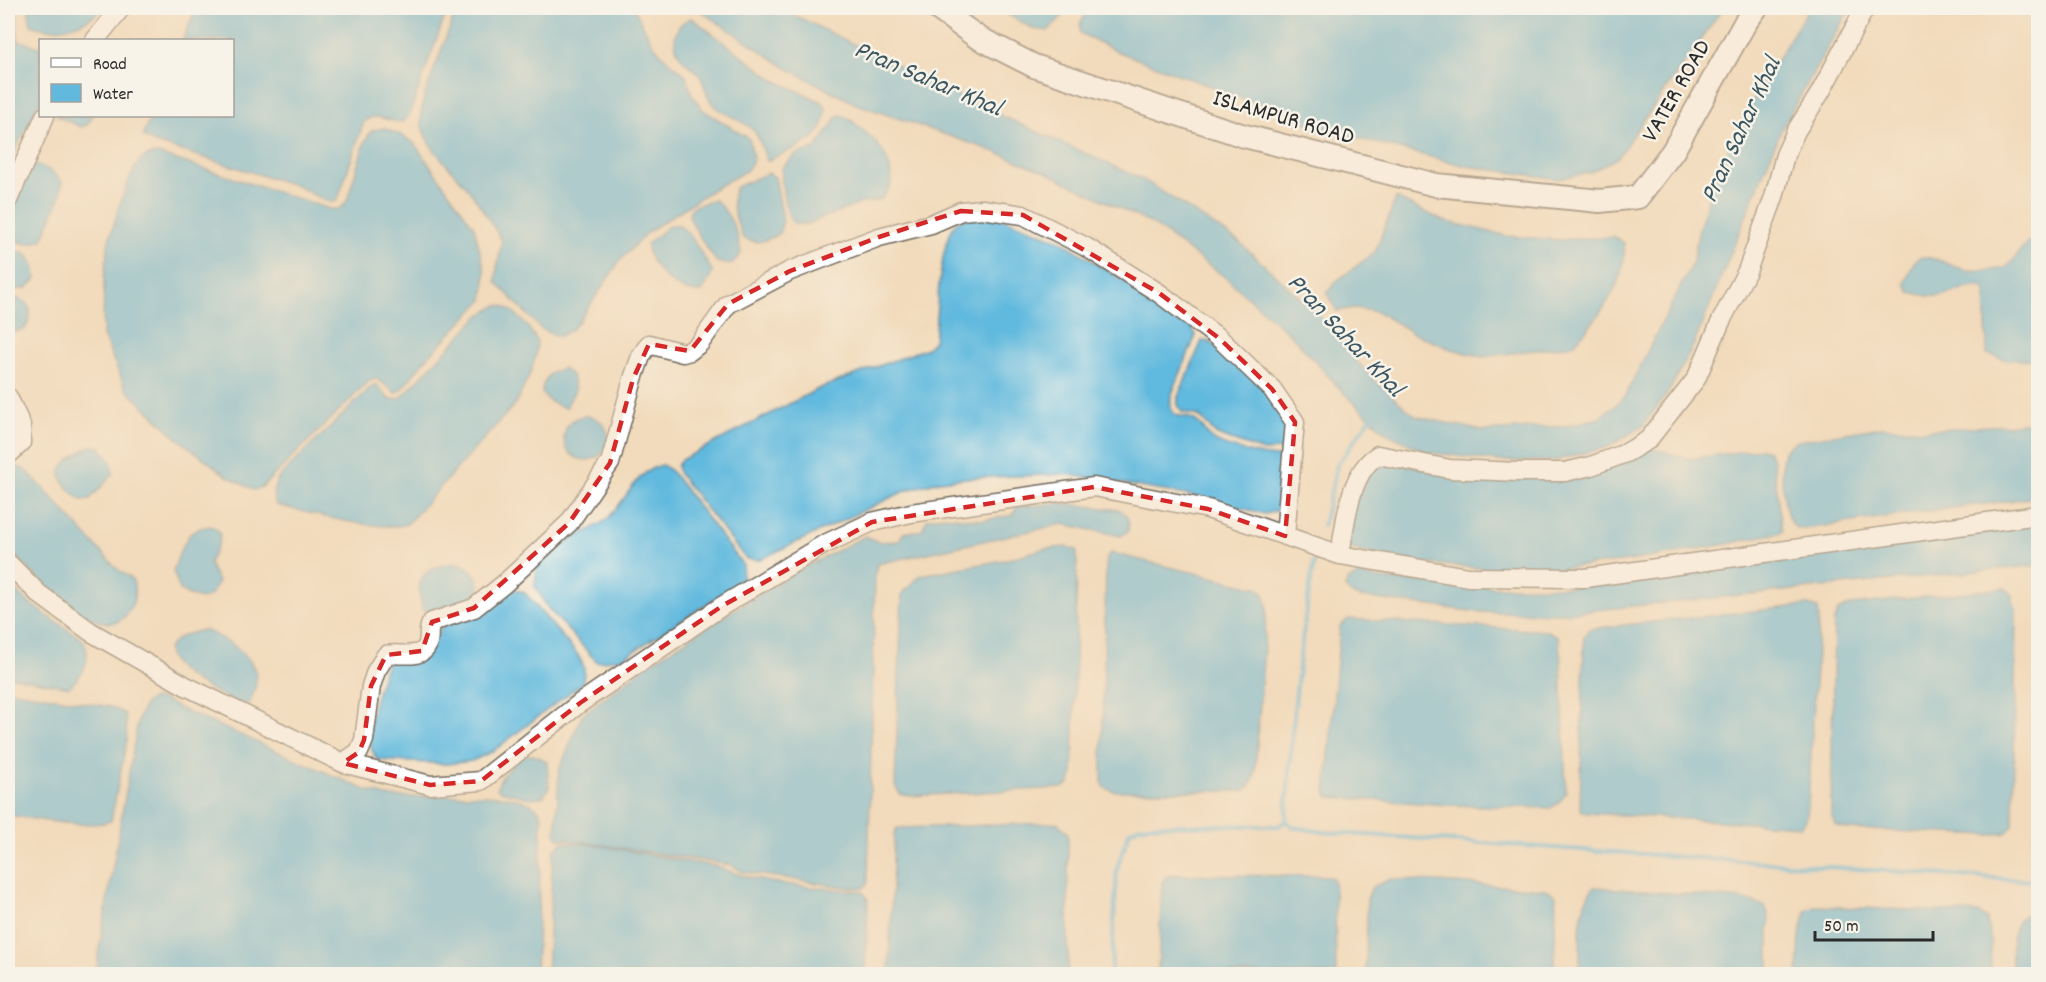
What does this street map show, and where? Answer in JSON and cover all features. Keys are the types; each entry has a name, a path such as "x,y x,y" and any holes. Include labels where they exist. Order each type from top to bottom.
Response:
{"street":[{"path":"96,39 121,8"},
{"name":"ISLAMPUR ROAD","path":"937,8 977,37 1034,66 1241,135 1436,185 1600,201 1638,197"},
{"name":"VATER ROAD","path":"1638,197 1673,151 1756,8"},
{"path":"1340,555 1348,507 1369,460 1378,455 1450,469 1565,472 1591,466 1626,453 1648,440 1696,379 1720,321 1750,262 1792,139 1820,93 1865,8"},
{"path":"8,200 45,117"},
{"path":"343,763 358,752 364,740 371,686 376,671 386,655 415,654 422,651 427,646 428,629 432,622 474,608 504,584 569,523 610,463 633,379 641,356 649,344 683,353 690,351 699,343 728,304 790,271 879,237 931,224 961,211 982,209 1023,215 1086,247 1159,292 1220,339 1272,389 1295,422 1285,536"},
{"path":"8,397 21,425 21,443 8,455"},
{"path":"8,563 39,594 91,632 186,686 343,763 430,785 481,781 580,704 723,606 823,545 872,522 911,513 1094,487 1208,509 1340,555 1468,577 1585,578 2038,514"}],"highlighted area":[{"path":"961,211 1023,215 1159,293 1220,339 1272,389 1295,422 1285,536 1208,509 1094,487 872,522 722,606 580,703 481,781 430,785 343,763 359,752 364,740 371,686 386,655 422,651 432,622 474,608 569,523 610,463 633,379 649,344 690,351 728,304 790,271 879,237"}],"water":[{"path":"8,8 15,8 19,41 39,47 39,103 8,165"},
{"path":"28,8 102,8 88,20 79,24 49,29 31,25"},
{"path":"196,8 448,8 409,115 405,121 399,122 377,117 367,119 363,124 338,199 334,202 324,200 297,186 153,142 144,137 152,117 234,117 234,39 183,39"},
{"path":"457,8 634,8 652,43 666,59 686,75 692,95 703,110 749,139 753,157 746,171 715,188 646,233 619,262 579,321 571,330 558,337 541,329 496,282 502,241 469,190 429,143 422,126 421,114 425,94"},
{"name":"Pran Sahar Khal","path":"696,8 780,8 971,102 1144,180 1238,241 1320,316 1347,351 1374,380 1415,416 1483,431 1566,426 1596,419 1625,396 1693,262 1699,229 1717,172 1757,92 1809,8 1850,8 1781,130 1694,344 1669,391 1642,427 1608,447 1553,461 1496,461 1426,452 1386,433 1344,393 1291,335 1226,278 1154,225 1048,173 993,151 856,104 787,68"},
{"path":"997,8 1070,8 1048,31 1033,29"},
{"path":"1090,8 1723,8 1617,158 1591,172 1558,179 1466,166 1326,130 1119,52 1080,33 1080,23"},
{"path":"692,18 774,80 820,101 826,107 824,120 814,137 807,143 767,161 754,131 715,106 699,75 680,56 675,37 680,25"},
{"path":"840,115 850,120 877,144 889,166 891,183 882,199 862,203 806,224 796,224 792,221 786,207 782,168 795,155 816,148"},
{"path":"58,117 92,117 87,125 81,127"},
{"path":"383,128 414,143 474,227 485,271 483,300 426,359 400,391 396,393 377,379 371,379 262,487 254,490 227,476 177,438 126,389 103,336 104,278 109,240 120,204 131,175 140,160 149,155 158,154 330,209 338,209 347,201 364,144 371,131"},
{"path":"35,165 50,171 62,182 60,197 42,240 27,244 8,239 8,217 29,168"},
{"path":"768,173 775,177 783,220 779,234 762,241 743,238 733,206 736,187"},
{"path":"1396,198 1444,221 1507,236 1558,240 1614,237 1624,243 1621,272 1601,311 1573,345 1482,357 1448,348 1413,333 1378,312 1355,308 1337,311 1327,294 1334,283 1375,252"},
{"path":"715,200 729,217 738,238 741,254 731,265 717,262 700,237 689,212 694,206"},
{"path":"997,216 1063,242 1180,317 1190,326 1196,335 1171,396 1172,410 1177,415 1196,421 1217,442 1244,451 1279,457 1284,462 1283,504 1278,510 1265,514 1204,498 1066,474 965,478 939,481 907,490 759,560 746,559 679,474 677,466 681,460 820,388 927,348 934,341 942,262 950,232 956,223 965,218"},
{"path":"670,225 679,225 690,235 713,272 702,292 686,291 676,286 664,276 650,258 647,244"},
{"path":"2029,241 2038,241 2038,359 2007,360 1987,354 1985,288 1969,288 1940,296 1931,296 1910,292 1905,283 1914,262 1921,257 1938,260 1966,270 1999,269 2008,266"},
{"path":"22,252 33,263 36,279 27,288 8,289 8,254"},
{"path":"14,297 28,305 30,318 25,329 8,332 8,298"},
{"path":"498,305 515,313 537,341 530,374 516,403 407,524 380,526 362,524 276,505 274,490 280,476 372,386 376,384 390,400 401,398 480,315"},
{"path":"1202,341 1214,345 1238,365 1279,406 1286,421 1287,436 1281,450 1263,451 1217,435 1199,416 1182,412 1178,405 1178,397"},
{"path":"563,368 572,376 575,390 566,408 548,400 542,391 550,374"},
{"path":"586,416 602,422 608,438 602,454 586,460 570,454 564,438 570,422"},
{"path":"2038,421 2038,497 1804,529 1796,528 1790,521 1783,492 1782,463 1786,449 1798,441 1882,427 1924,430"},
{"path":"91,446 100,447 111,462 113,474 90,499 81,500 64,482 61,469 71,458"},
{"path":"1651,448 1689,459 1760,449 1768,451 1773,460 1782,532 1630,561 1526,572 1407,562 1351,549 1350,525 1355,503 1376,461 1491,478"},
{"path":"8,465 22,468 30,474 116,568 133,580 134,598 126,615 114,622 99,621 82,613 46,586 8,548"},
{"path":"663,465 672,472 743,565 742,578 735,586 623,658 597,662 548,608 535,586 537,566 570,540 603,522 614,512 638,479"},
{"path":"1060,503 1120,510 1128,519 1128,531 1121,536 1063,524 877,564 868,882 864,888 850,888 743,872 731,865 558,838 556,833 559,771 582,715 650,663 788,576 865,536 879,542 899,541 903,533 922,530 927,519 943,516 983,520 1014,515 1016,507"},
{"path":"2038,521 2038,565 1566,613 1478,612 1360,597 1351,594 1345,587 1348,580 1359,575 1381,579 1497,587 1576,587 1637,582 1943,532"},
{"path":"210,526 216,529 220,537 209,564 218,581 211,594 203,599 180,590 173,571 181,549 190,534 200,528"},
{"path":"1067,547 1077,550 1073,773 1069,784 1062,788 909,796 900,794 895,786 902,594 921,575 1004,560 1043,549"},
{"path":"1111,553 1258,588 1264,594 1267,604 1255,773 1251,784 1242,791 1114,791 1105,788 1102,782 1102,758 1106,569 1107,557"},
{"path":"455,563 473,572 478,583 477,594 464,606 436,612 424,611 419,593 423,577 434,568"},
{"path":"8,583 29,603 83,640 87,660 79,677 69,687 8,676"},
{"path":"2005,588 2011,594 2016,610 2013,826 2006,833 1990,835 1846,829 1835,825 1831,814 1834,621 1838,611 1851,605"},
{"path":"512,589 524,592 577,654 584,669 581,684 493,751 472,761 446,764 378,760 372,751 370,726 376,697 388,661 437,636 445,624 466,617"},
{"path":"1808,605 1818,608 1819,616 1808,807 1806,820 1801,826 1587,813 1580,810 1584,636 1589,629"},
{"path":"1348,619 1548,631 1558,637 1561,660 1566,793 1558,804 1550,808 1449,805 1329,797 1326,792 1340,626"},
{"path":"204,630 235,646 253,666 256,681 250,702 244,705 219,694 190,677 172,661 168,650 174,641"},
{"path":"8,690 111,707 125,714 127,739 111,821 76,824 8,815"},
{"path":"152,699 162,699 366,790 383,795 393,797 498,796 519,799 534,806 542,816 536,974 97,974 98,955 138,720 145,704"},
{"path":"524,755 536,756 547,762 549,787 543,797 530,798 500,791 497,788 504,774"},
{"path":"1058,823 1068,833 1068,974 889,974 894,834 897,828"},
{"path":"562,842 595,845 720,867 771,882 863,892 868,900 865,974 547,974 553,856 554,850"},
{"path":"1173,875 1328,876 1333,878 1336,974 1158,974 1162,883 1166,877"},
{"path":"1391,879 1547,889 1556,896 1554,974 1366,974 1367,899 1372,887"},
{"path":"1594,887 1741,899 1765,906 1769,917 1769,974 1580,974 1581,917 1588,896"},
{"path":"1817,906 1978,913 1987,919 1991,942 1990,974 1798,974 1800,935 1806,911"},
{"path":"2024,915 2038,915 2038,974 2012,974 2013,935 2015,927"}],"waterway":[{"path":"1323,526 1337,465 1374,413"},
{"path":"1111,974 1117,868 1129,832 1138,827 1150,825 1279,826 1286,821 1296,691 1314,562"},
{"path":"1286,821 1293,827 1323,832 2034,881"}]}
